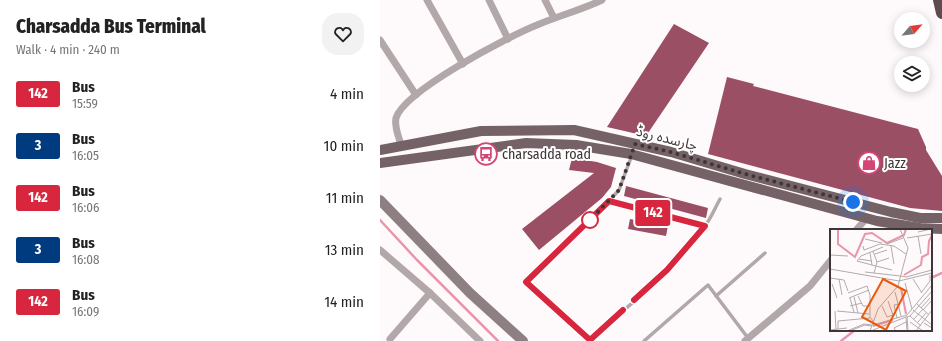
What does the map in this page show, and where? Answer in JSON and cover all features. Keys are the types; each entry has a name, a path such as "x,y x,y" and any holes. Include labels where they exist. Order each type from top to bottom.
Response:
{"highway":[{"path":"938,0 942,14"}],"main road":[{"name":"چارسدہ روڈ","path":"380,150 474,132 574,130 671,152 745,174 891,212 920,218 942,218"},
{"name":"چارسدہ روڈ","path":"380,163 526,142 576,145 632,154 866,218 920,228 942,229"}],"street":[{"path":"427,0 463,64"},
{"path":"488,0 508,39"},
{"path":"545,0 554,18"},
{"path":"401,145 396,126 396,117 416,95 430,83 508,39 554,18 602,0"},
{"path":"380,40 416,95"},
{"path":"380,200 470,293 523,341"},
{"path":"857,229 866,218"},
{"path":"380,250 430,293 480,341"},
{"path":"746,340 810,286 830,261"},
{"path":"390,339 430,293"}],"lane":[{"path":"635,144 619,190 526,282 590,340 667,270 705,226 720,199"},
{"path":"609,201 705,226"},
{"path":"716,296 765,253"},
{"path":"644,341 708,284 746,340"}],"building":[{"path":"674,24 709,43 646,136 607,127"},
{"path":"727,77 754,84 753,86 918,129 926,150 942,176 942,211 910,208 708,154"},
{"path":"572,158 597,162 616,168 611,187 602,198 539,250 522,229 594,173 569,170"},
{"path":"626,186 708,208 706,218 624,196"},
{"path":"630,219 668,226 666,236 628,229"}],"waterway":[{"path":"380,220 417,260 498,341"},
{"path":"932,278 942,273"},
{"path":"841,341 854,331"}],"bus line":[{"name":"142","path":"623,310 590,340 526,282 609,201 705,226 686,250 667,270 634,300"}],"place":[{"name":"charsadda road","path":"486,154"},
{"name":"Jazz","path":"869,163"}],"route":[{"path":"590,220 589,221 619,190 635,144 671,152 745,174 853,202"}]}
